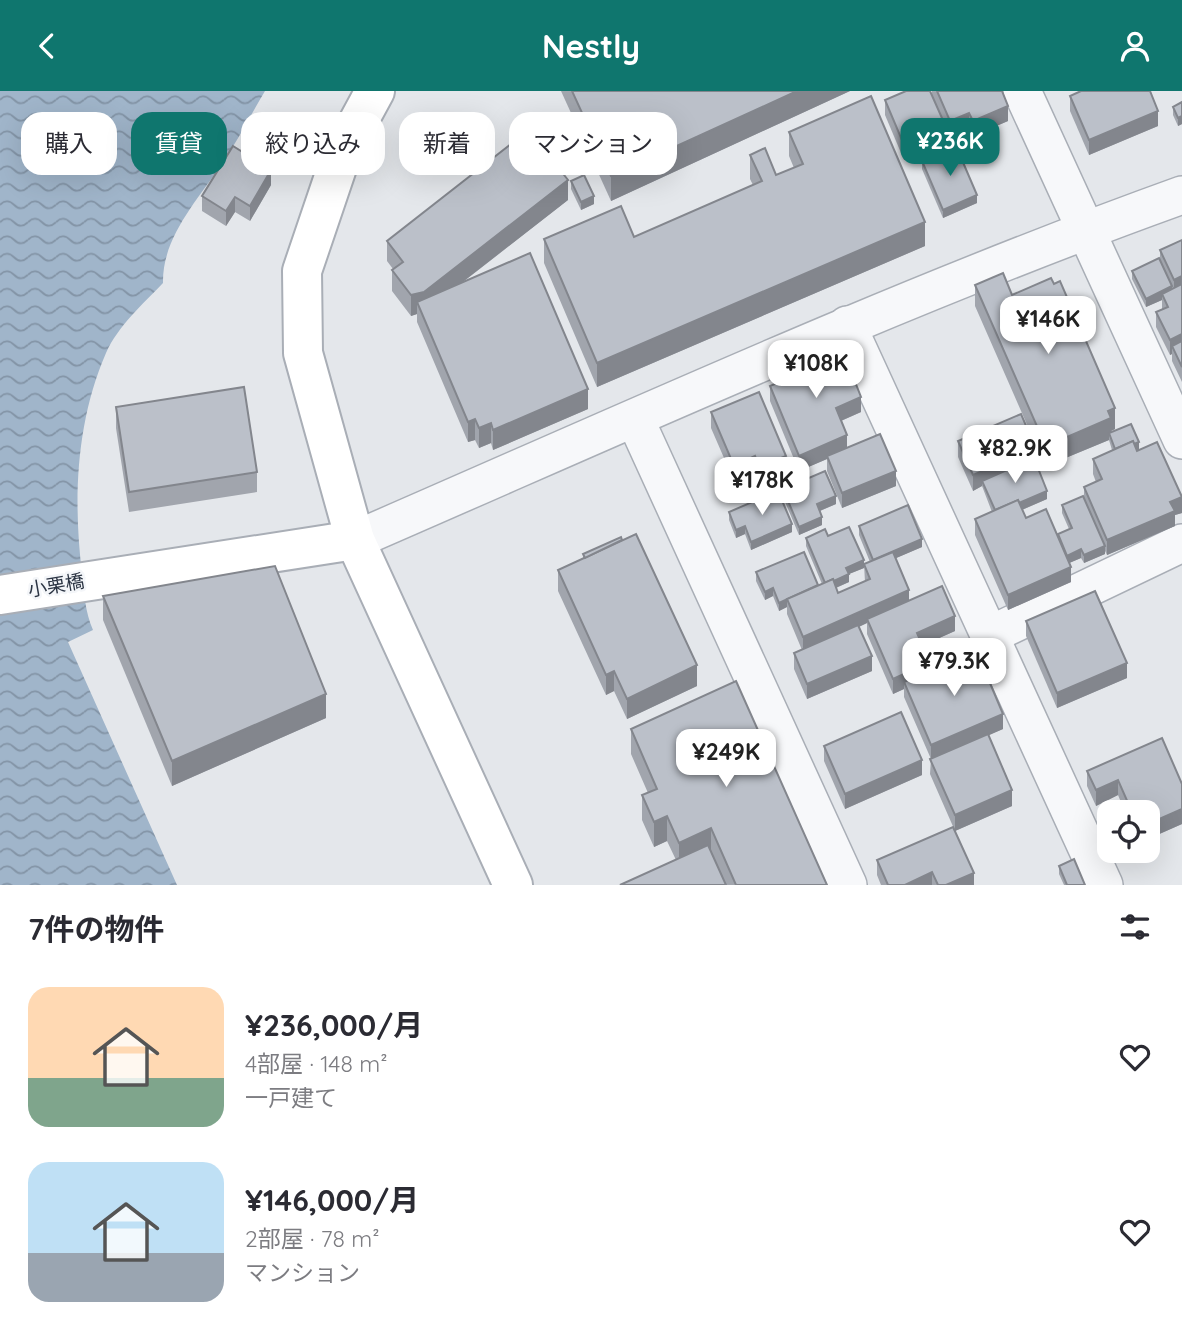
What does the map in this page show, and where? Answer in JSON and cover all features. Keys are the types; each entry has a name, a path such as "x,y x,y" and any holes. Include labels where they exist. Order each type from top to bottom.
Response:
{"street":[{"path":"375,91 343,150 302,271 303,353 355,540 513,885"},
{"path":"1022,91 1182,440"},
{"path":"355,540 847,325 1084,230 1182,195"},
{"path":"847,325 1104,885"},
{"path":"635,419 848,885"},
{"name":"小栗橋","path":"0,594 355,540"},
{"path":"990,635 1182,543"}],"water":[{"path":"0,91 265,91 253,112 241,112 241,133 227,156 227,112 131,112 131,175 214,175 175,235 164,266 163,283 124,325 106,353 88,406 79,461 79,545 85,602 93,630 68,642 177,885 0,885"}],"building":[{"path":"572,91 797,91 677,146 677,112 582,112"},
{"path":"906,91 930,91 946,127 904,145 885,100"},
{"path":"937,91 1002,91 1008,106 973,121 969,113 950,121"},
{"path":"1081,91 1150,91 1158,111 1089,140 1070,96"},
{"path":"871,96 925,222 597,363 544,239 621,206 634,237 762,181 750,155 765,148 776,175 803,164 789,132"},
{"path":"1182,102 1182,116 1178,118 1173,107"},
{"path":"233,146 241,151 241,175 268,175 250,206 235,197 226,211 202,196 215,175 227,175 227,156"},
{"path":"509,146 509,175 564,175 568,180 424,292 411,295 392,270 403,262 387,241 471,175 495,175 495,157"},
{"path":"956,146 977,195 943,210 922,161"},
{"path":"584,175 594,196 581,202 571,181"},
{"path":"1182,240 1182,276 1174,280 1160,250"},
{"path":"530,253 588,389 493,430 491,423 479,428 475,419 468,422 417,302"},
{"path":"1159,258 1172,286 1146,299 1132,271"},
{"path":"1003,273 1012,295 1051,278 1054,284 1060,281 1115,408 1108,411 1111,418 1051,444 1049,437 1043,440 975,285"},
{"path":"1182,284 1182,334 1170,340 1156,312 1168,307 1162,294"},
{"path":"1182,341 1182,367 1172,346"},
{"path":"834,347 840,363 846,359 861,397 836,408 847,435 799,456 770,386 791,377 786,367"},
{"path":"244,387 257,472 129,492 116,407"},
{"path":"759,392 786,456 759,467 755,456 734,466 711,412"},
{"path":"1021,414 1036,449 973,475 958,441"},
{"path":"1131,424 1139,442 1134,444 1133,441 1115,449 1109,433"},
{"path":"880,434 896,471 842,493 827,456"},
{"path":"1133,441 1137,451 1157,442 1182,497 1170,502 1175,511 1107,540 1084,487 1102,479 1093,459"},
{"path":"1034,458 1047,491 995,510 982,481"},
{"path":"825,471 836,496 817,504 822,517 799,527 783,489"},
{"path":"778,491 792,524 751,542 745,526 736,530 729,512"},
{"path":"1083,496 1105,546 1084,555 1081,549 1067,556 1058,534 1072,528 1062,505"},
{"path":"1018,500 1026,518 1046,509 1071,567 1008,595 975,519"},
{"path":"908,505 922,539 873,560 859,526"},
{"path":"849,527 864,560 846,568 849,574 825,583 806,538 825,529 828,536"},
{"path":"636,534 697,665 627,699 614,671 606,675 558,570"},
{"path":"621,537 622,540 585,558 583,554"},
{"path":"804,552 818,585 779,603 773,588 765,592 756,572"},
{"path":"893,552 909,590 803,637 787,599 833,579 838,593 870,579 864,564"},
{"path":"275,566 326,694 172,761 103,596"},
{"path":"942,586 955,616 917,633 930,662 893,679 867,619"},
{"path":"1095,591 1127,663 1057,693 1026,621"},
{"path":"858,625 872,656 807,684 794,653"},
{"path":"976,650 1003,714 931,745 904,682"},
{"path":"736,681 827,885 736,885 711,828 679,843 667,816 654,822 642,795 657,789 631,729"},
{"path":"901,712 922,760 845,794 824,746"},
{"path":"988,734 1012,790 955,815 930,759"},
{"path":"1162,738 1182,784 1182,809 1160,819 1160,800 1127,800 1118,780 1096,790 1087,771"},
{"path":"953,827 974,873 946,885 938,885 932,872 905,885 888,885 877,860"},
{"path":"708,845 726,885 620,885"},
{"path":"1074,859 1085,885 1067,885 1059,866"}]}
